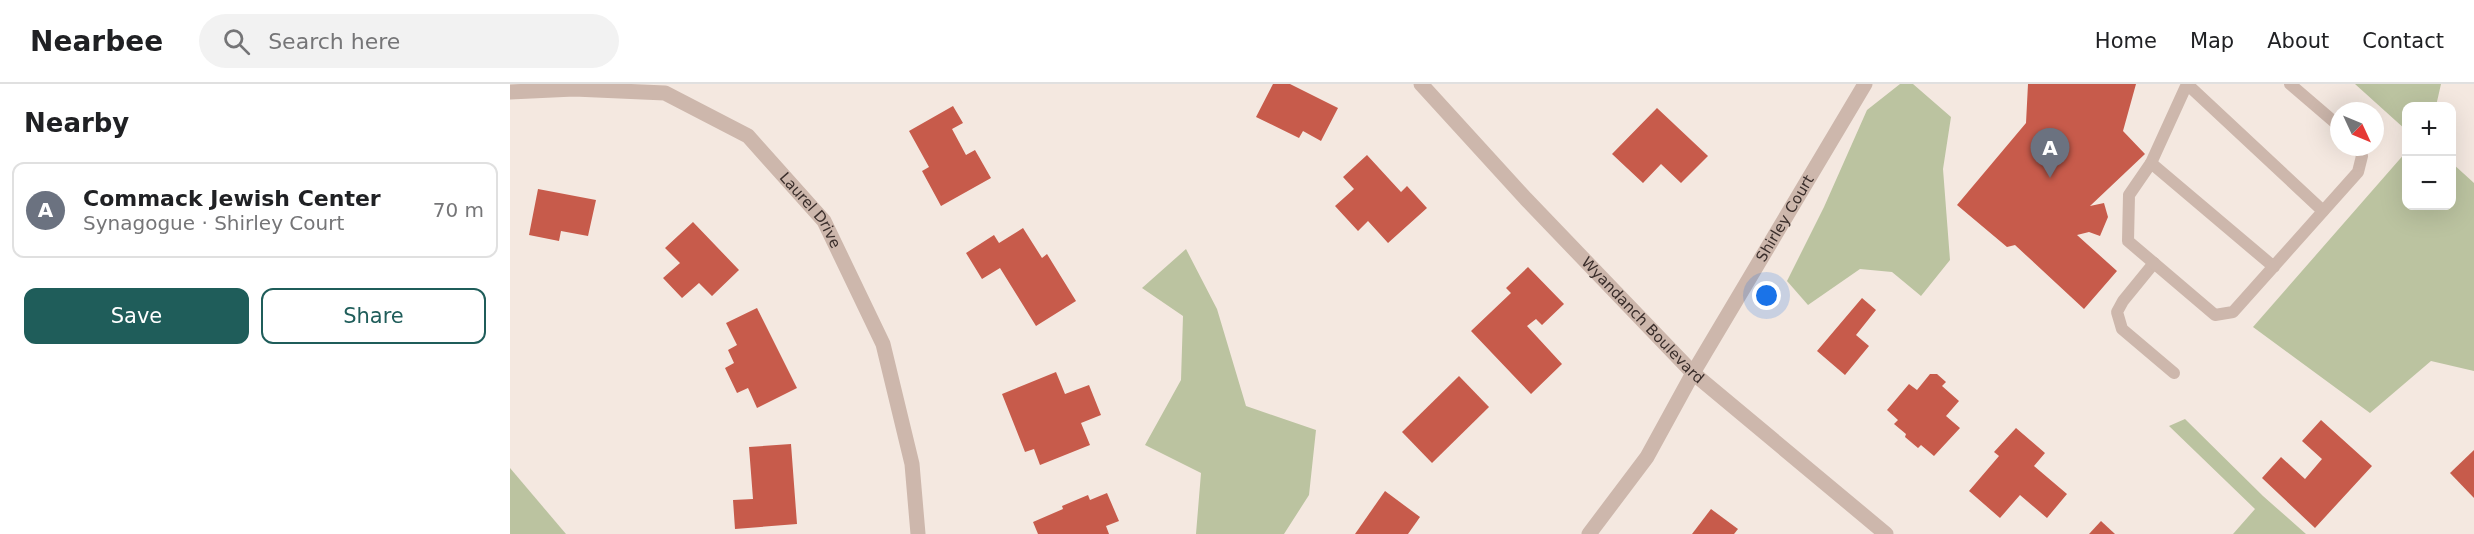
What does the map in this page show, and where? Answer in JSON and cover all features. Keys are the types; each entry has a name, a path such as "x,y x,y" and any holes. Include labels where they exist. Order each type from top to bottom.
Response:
{"street":[{"name":"Wyandanch Boulevard","path":"1421,84 1526,199 1693,373 1886,534"},
{"name":"Shirley Court","path":"1589,534 1647,457 1693,373 1865,84"},
{"name":"Laurel Drive","path":"510,92 574,89 665,93 748,136 824,221 883,344 912,464 918,534"}],"lane":[{"path":"2323,211 2187,84 2151,163 2129,195 2128,241 2215,315 2233,312 2358,172 2362,156"},
{"path":"2290,84 2330,118"},
{"path":"2151,163 2274,267"},
{"path":"2154,263 2123,301 2117,312 2122,328 2174,373"}],"green space":[{"path":"1900,84 1913,84 1951,117 1943,169 1950,260 1921,296 1892,272 1860,269 1808,305 1787,281 1824,207 1867,110"},
{"path":"2355,84 2441,84 2437,102 2402,102 2402,126 2384,110 2384,102 2375,102"},
{"path":"2402,157 2402,210 2456,210 2456,167 2474,183 2474,371 2431,361 2370,413 2253,327"},
{"path":"1186,249 1217,309 1246,406 1316,430 1309,495 1284,534 1196,534 1201,473 1145,445 1181,380 1183,316 1142,288"},
{"path":"2185,419 2263,496 2306,534 2233,534 2255,509 2169,426"},
{"path":"510,468 566,534 510,534"}],"building":[{"path":"1273,84 1290,84 1338,108 1321,141 1303,131 1299,138 1256,117"},
{"path":"2028,84 2136,84 2123,131 2145,154 2090,206 2104,203 2108,217 2100,236 2089,232 2077,235 2117,271 2084,309 2015,245 2007,247 1957,205 2026,123"},
{"path":"953,106 963,123 952,129 966,155 975,150 991,178 941,206 922,171 929,167 909,131"},
{"path":"1657,108 1708,156 1681,183 1661,164 1643,183 1612,154"},
{"path":"1367,155 1401,192 1407,186 1427,208 1388,243 1368,221 1358,231 1335,206 1354,189 1343,177"},
{"path":"538,189 596,200 588,236 561,231 559,241 529,235"},
{"path":"693,222 739,270 712,296 699,283 682,298 663,278 680,263 665,248"},
{"path":"1023,228 1042,258 1047,254 1076,301 1036,326 1000,268 982,279 966,253 994,235 999,243"},
{"path":"1528,267 1564,304 1542,325 1536,319 1527,326 1562,364 1531,394 1471,331 1511,293 1506,288"},
{"path":"1862,298 1876,310 1856,335 1869,346 1845,375 1817,351"},
{"path":"757,308 797,388 757,408 748,388 737,393 725,368 734,363 728,350 737,345 726,323"},
{"path":"1056,372 1065,394 1089,385 1101,415 1081,423 1090,445 1040,465 1034,449 1025,452 1002,394"},
{"path":"1930,374 1937,374 1946,382 1942,386 1959,401 1946,416 1960,428 1934,456 1921,445 1918,448 1905,437 1906,434 1894,424 1898,420 1887,410 1909,384 1917,390"},
{"path":"1459,376 1489,407 1432,463 1402,432"},
{"path":"2321,420 2372,466 2315,528 2262,478 2281,457 2305,479 2322,459 2302,441"},
{"path":"2016,428 2045,453 2034,466 2067,494 2047,518 2020,495 2000,518 1969,491 1999,456 1994,452"},
{"path":"791,444 797,524 735,529 733,500 753,499 749,447"},
{"path":"2474,450 2474,498 2450,473"},
{"path":"1385,491 1420,517 1408,534 1355,534"},
{"path":"1107,493 1119,521 1106,526 1109,534 1038,534 1033,522 1088,495 1090,500"},
{"path":"1711,509 1738,529 1734,534 1692,534"},
{"path":"2101,521 2115,534 2089,534"}],"place":[{"name":"Commack Jewish Center","path":"2050,178"}]}
